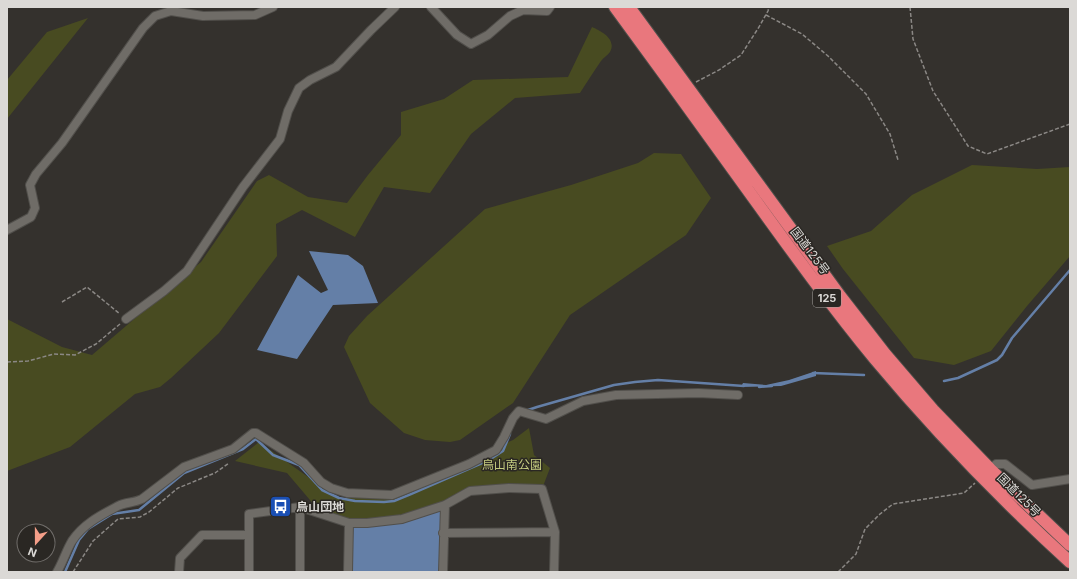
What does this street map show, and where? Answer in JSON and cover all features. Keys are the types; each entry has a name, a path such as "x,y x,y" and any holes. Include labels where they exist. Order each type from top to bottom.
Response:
{"highway":[{"name":"国道125号","path":"615,7 832,303 875,358 899,387 982,478 1025,521 1070,562"},
{"name":"国道125号","path":"629,7 835,289 885,354 933,410 990,468 1070,544"}],"street":[{"path":"7,230 31,217 35,208 30,185 36,174 62,143 143,28 155,16 171,11 203,16 255,15 273,7"},
{"path":"126,320 164,291 187,270 243,187 280,139 288,111 299,88 310,80 336,67 396,7"},
{"path":"431,7 457,35 471,44 488,35 521,8 547,11 550,7"},
{"path":"57,572 64,561 72,542 82,528 93,520 120,505 136,502 142,499 184,467 233,448 253,433 256,433 304,463 321,482 331,488 347,493 392,495 468,464 496,450 513,418 519,411 546,419 584,401 616,395 698,393 738,395"},
{"path":"990,468 996,464 1005,464 1032,485 1070,480"},
{"path":"249,572 249,514 300,508 349,523 367,523 402,518 445,505 470,491 508,488 542,489 555,532 554,572"},
{"path":"443,572 445,505"},
{"path":"300,508 300,572"},
{"path":"348,572 349,523"},
{"path":"443,534 555,532"},
{"path":"178,572 180,558 202,535 249,535"}],"path":[{"path":"688,87 719,70 741,55 766,15 769,7"},
{"path":"910,7 913,39 933,90 968,146 987,154 1070,124"},
{"path":"766,15 802,34 828,56 866,94 890,134 898,160"},
{"path":"7,362 28,361 54,354 75,356 96,344 126,320 87,287 62,302"},
{"path":"73,572 93,541 118,519 140,517 149,512 178,488 215,473 230,463"},
{"path":"838,572 856,554 865,529 893,504 964,493 982,478"}],"green space":[{"path":"88,18 7,119 7,80 47,32"},
{"path":"592,27 610,39 612,47 610,52 601,61 580,93 515,98 471,134 430,193 384,187 355,237 302,210 276,224 277,256 219,333 171,378 160,387 135,394 70,447 7,471 7,319 62,347 92,355 201,262 257,181 269,175 308,197 347,203 401,135 401,112 444,99 473,80 568,77"},
{"path":"654,153 681,154 711,198 686,235 570,315 513,403 460,440 450,442 425,440 404,433 370,403 344,347 349,336 367,316 485,209 571,185 638,163"},
{"path":"972,165 1037,169 1070,167 1070,256 991,351 954,365 914,358 843,269 827,246 871,231 912,195"},
{"name":"烏山南公園","path":"529,428 534,455 550,468 542,489 470,491 445,505 367,523 321,513 287,473 235,461 259,442 339,499 404,491 513,440"}],"water":[{"path":"309,251 348,255 363,266 378,303 333,305 297,359 257,350 298,275 321,293 328,290"},
{"path":"816,371 816,376 781,386 741,387 743,383 766,385 789,380"},
{"path":"442,504 440,572 348,572 349,520 386,523"}],"waterway":[{"path":"944,381 958,378 997,360 1002,355 1012,338 1070,270"},
{"path":"813,373 864,375"},
{"path":"528,410 614,385 635,382 658,380 744,386"},
{"path":"759,387 772,386"},
{"path":"65,572 79,540 88,529 112,514 139,510 184,473 243,449 256,439 273,455 299,465 322,490 339,498 355,501 384,502 394,501 489,460 503,451 510,434"}],"place":[{"name":"烏山団地","path":"280,507"}]}
